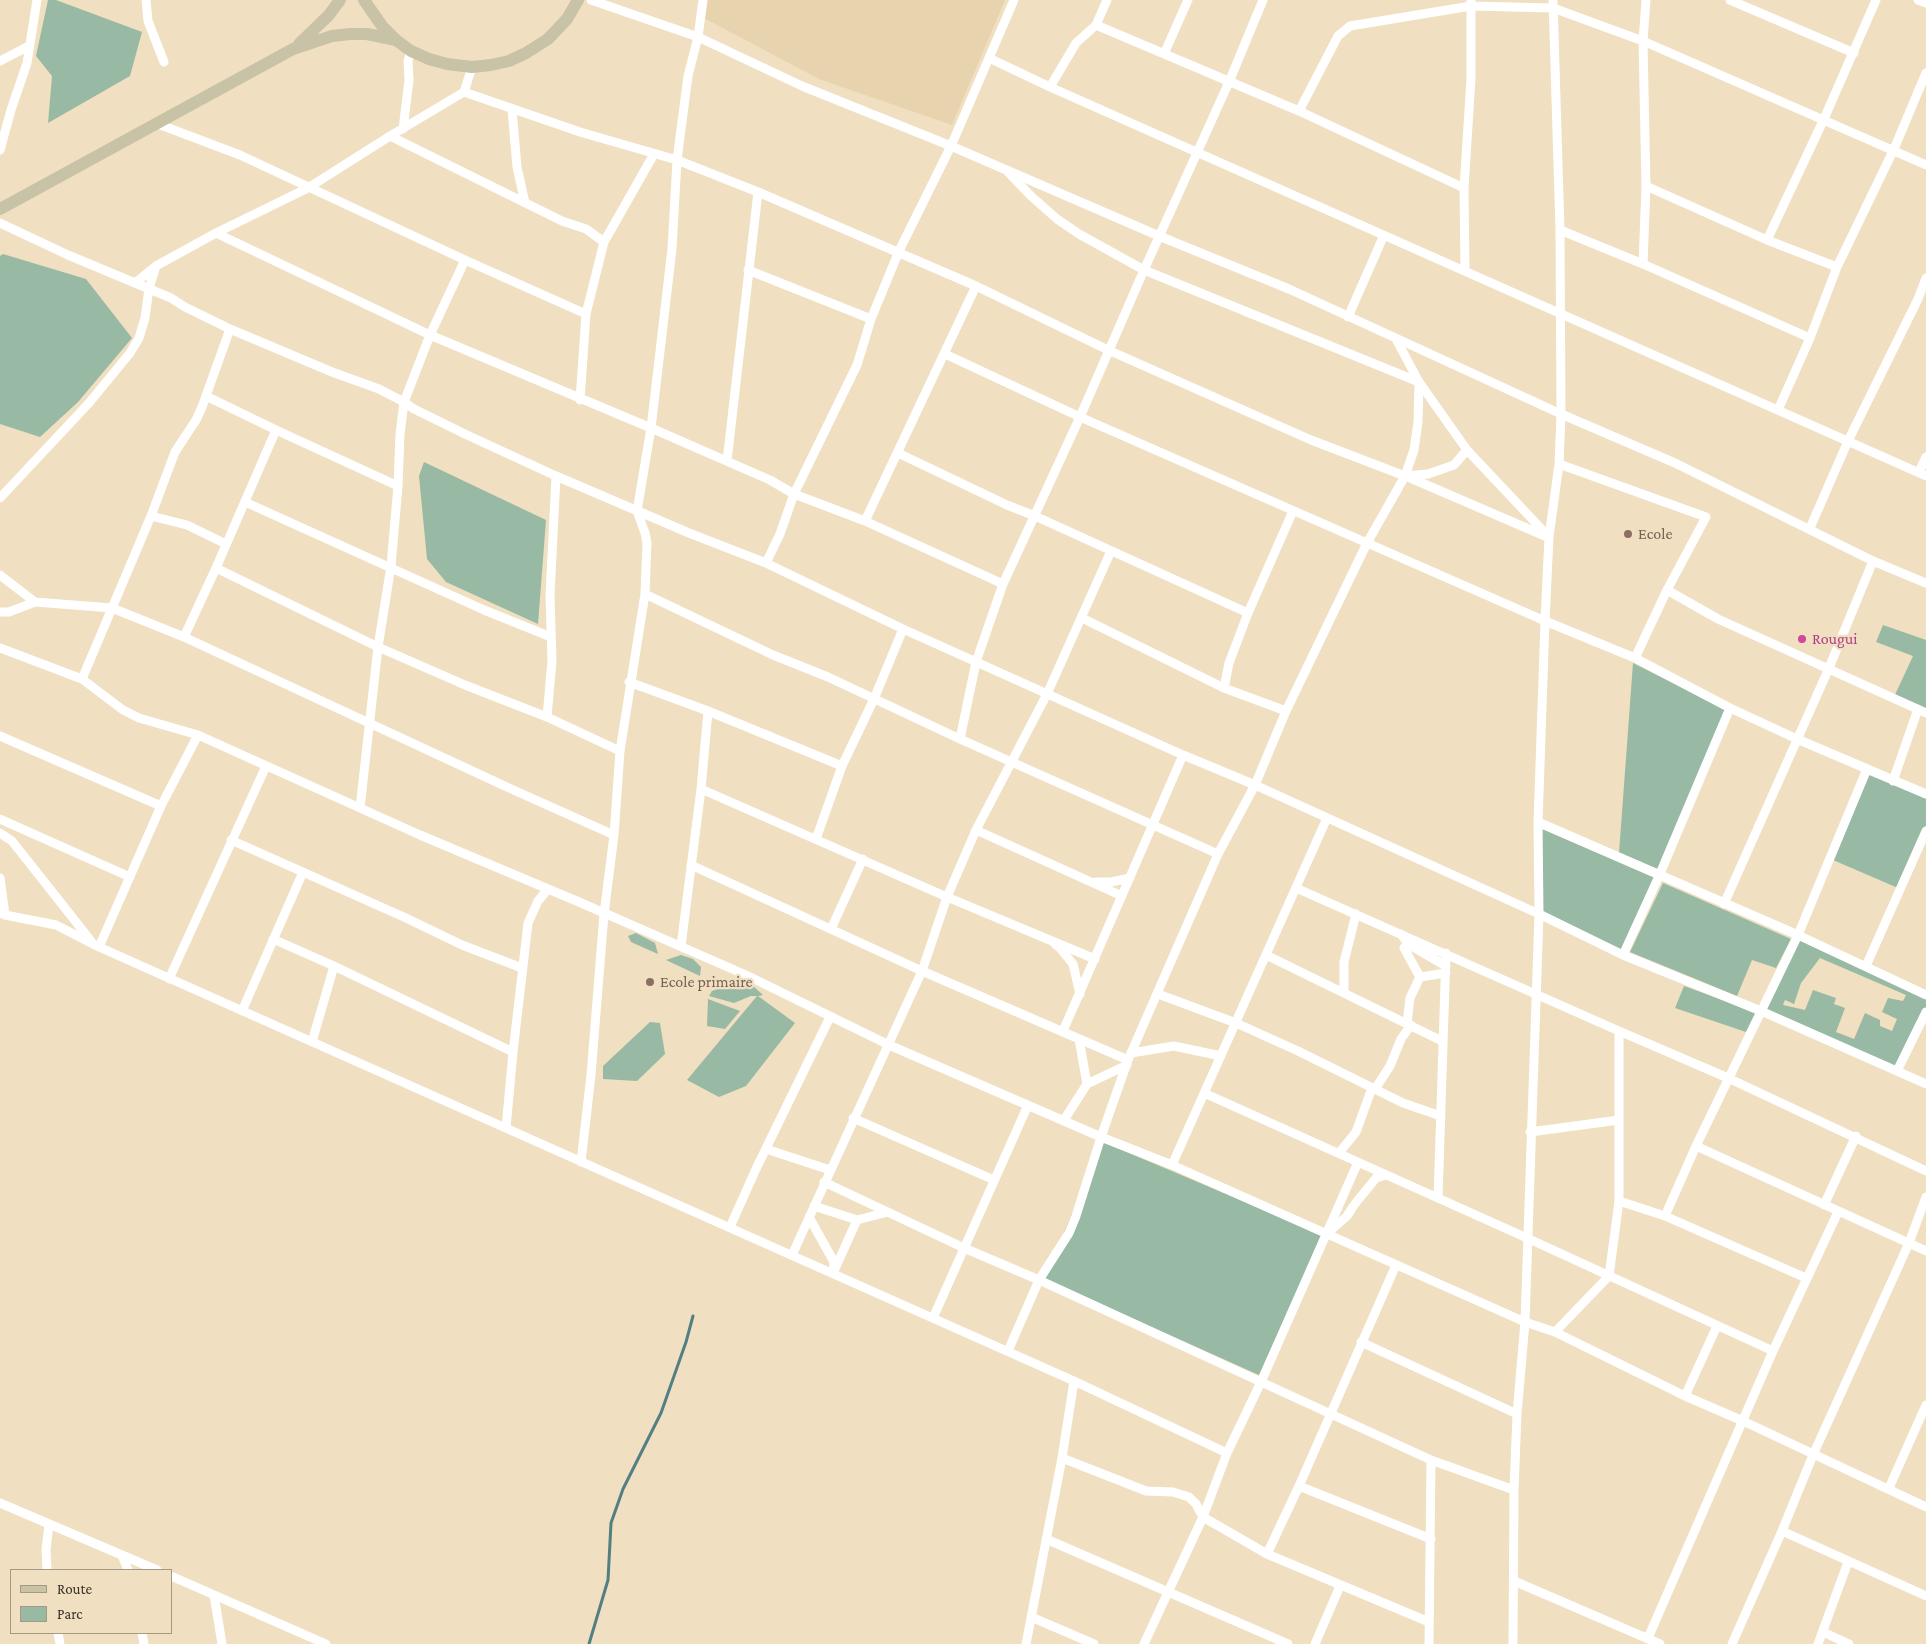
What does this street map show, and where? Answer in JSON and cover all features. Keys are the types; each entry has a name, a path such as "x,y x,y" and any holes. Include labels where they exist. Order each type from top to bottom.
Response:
{"street":[{"path":"0,150 25,70 38,0"},
{"path":"146,0 148,21 164,62"},
{"path":"293,49 329,15 340,0"},
{"path":"364,0 382,26 396,40 412,51 429,59 447,64 472,67 509,61 526,53 548,38 566,19 578,0"},
{"path":"591,0 698,37 802,86 950,146 1288,289 1561,414 1675,463 1810,528 1873,561 1926,583"},
{"path":"581,1162 591,1075 604,914 614,835 620,752 645,594 647,542 637,511 651,428 672,249 677,160 690,65 698,37 703,0"},
{"path":"766,563 780,534 794,494 858,365 871,319 899,252 950,146 1014,0"},
{"path":"1050,87 1076,43 1096,25 1107,0"},
{"path":"1164,54 1188,0"},
{"path":"960,739 976,662 1003,584 1198,152 1263,0"},
{"path":"1643,264 1646,186 1644,41 1646,0"},
{"path":"1730,0 1854,53"},
{"path":"1767,240 1854,53 1876,0"},
{"path":"1918,0 1926,3"},
{"path":"1299,111 1338,36 1350,26 1471,3 1553,4 1644,41 1894,149 1926,165"},
{"path":"1465,271 1464,188 1471,79 1471,3"},
{"path":"1513,1644 1514,1490 1517,1414 1525,1322 1530,1132 1534,1074 1535,993 1539,914 1538,822 1544,621 1549,538 1559,464 1561,414 1560,230 1553,4"},
{"path":"1096,25 1299,111 1464,188"},
{"path":"0,208 158,124 293,49 332,36 350,34 367,34 396,40"},
{"path":"0,61 29,46"},
{"path":"403,128 409,80 408,61 412,51"},
{"path":"989,58 1050,87 1922,474 1926,457"},
{"path":"135,283 156,266 216,233 308,188 464,92 472,67"},
{"path":"1778,410 1810,338 1837,268 1894,149 1926,73"},
{"path":"464,92 580,132 677,160 758,192 976,286 1108,350 1311,440 1405,476 1549,538"},
{"path":"512,109 517,167 525,203"},
{"path":"158,124 240,155 308,188 586,314"},
{"path":"390,136 525,203 586,229 604,242"},
{"path":"580,400 586,314 604,242 654,154"},
{"path":"1004,169 1057,219 1079,234 1144,270 1419,382"},
{"path":"1646,186 1767,240 1837,268"},
{"path":"727,461 758,192"},
{"path":"0,223 68,255 171,298 230,329 332,372 379,389 414,409 556,476 766,563 903,630 1183,755 1255,785 1539,914 1623,955 1761,1011 1926,1084"},
{"path":"1560,230 1643,264 1810,338"},
{"path":"216,233 430,335 727,461 770,480 794,494 865,521 1003,584"},
{"path":"1348,317 1384,235"},
{"path":"360,808 378,647 391,566 404,402 430,335 465,260"},
{"path":"0,498 89,403 130,353 139,338 145,318 149,288 156,266"},
{"path":"748,270 871,319"},
{"path":"1810,528 1848,441 1922,301 1926,278"},
{"path":"865,521 976,286"},
{"path":"82,679 151,516 175,452 196,420 230,329"},
{"path":"1396,339 1419,382 1467,450 1549,538"},
{"path":"945,354 1080,417 1544,621 1635,658 1730,708 1926,794"},
{"path":"1008,1351 1039,1280 1069,1233 1129,1059 1218,854 1255,785 1286,711 1367,543 1405,476 1414,450 1418,422 1419,382"},
{"path":"206,396 398,486"},
{"path":"184,637 276,430"},
{"path":"1405,476 1428,474 1454,465 1467,450"},
{"path":"898,453 1007,505 1248,613"},
{"path":"1559,464 1706,518 1667,590 1635,658"},
{"path":"547,718 551,684 550,595 556,476"},
{"path":"245,502 391,566 484,610 551,637"},
{"path":"1224,688 1229,663 1248,613 1293,510"},
{"path":"151,516 187,525 226,544"},
{"path":"792,1255 853,1118 889,1045 922,971 947,897 976,830 1047,694 1111,551"},
{"path":"1724,904 1829,668 1873,561"},
{"path":"216,568 378,647 547,718 620,752"},
{"path":"0,574 35,602"},
{"path":"1667,590 1718,619 1922,711 1893,781"},
{"path":"645,594 773,655 1218,854"},
{"path":"0,612 9,612 35,602 112,608 184,637 614,835"},
{"path":"1082,618 1224,688 1286,711"},
{"path":"816,839 842,766 874,699 903,630"},
{"path":"0,648 82,679 123,710 139,718 198,735 420,836 746,975 889,1045 1101,1137 1172,1165 1525,1322 1555,1332 1685,1396 1889,1488 1926,1507"},
{"path":"630,682 708,711 842,766"},
{"path":"1623,955 1659,876 1730,708"},
{"path":"681,946 701,789 708,711"},
{"path":"97,946 162,806 198,735"},
{"path":"0,736 162,806"},
{"path":"1063,1031 1183,755"},
{"path":"169,979 266,766"},
{"path":"1665,1216 1728,1078 1798,935 1867,769"},
{"path":"701,789 947,897 1095,959"},
{"path":"1172,1165 1326,818"},
{"path":"0,819 130,877"},
{"path":"1538,822 1798,935 1926,995"},
{"path":"976,830 1122,896"},
{"path":"1866,966 1926,832"},
{"path":"0,833 12,841 97,946"},
{"path":"231,840 462,945 522,968"},
{"path":"831,929 863,860"},
{"path":"691,864 922,971 1129,1059"},
{"path":"242,1011 303,872"},
{"path":"0,878 2,914 56,925 169,979 1074,1380 1228,1453"},
{"path":"1090,882 1111,882 1130,878"},
{"path":"1296,888 1728,1078 1856,1136 1926,1171"},
{"path":"506,1128 528,923 538,901 548,889"},
{"path":"1344,992 1344,962 1356,914"},
{"path":"1401,934 1408,944 1446,969"},
{"path":"273,940 334,966 513,1052"},
{"path":"1049,940 1060,948 1073,964 1080,994"},
{"path":"1408,944 1404,948 1420,977"},
{"path":"1266,954 1442,1041"},
{"path":"1438,1198 1446,954"},
{"path":"312,1042 334,966"},
{"path":"1339,1154 1356,1132 1374,1088 1390,1066 1409,1024 1410,998 1420,977 1446,969"},
{"path":"1158,994 1236,1023 1403,1102 1441,1116"},
{"path":"1897,1070 1926,1012"},
{"path":"730,1228 830,1017"},
{"path":"1555,1332 1609,1276 1619,1201 1619,1031"},
{"path":"1080,1039 1087,1084"},
{"path":"1064,1120 1087,1084 1129,1059 1174,1046 1221,1056"},
{"path":"1204,1093 1773,1351"},
{"path":"932,1318 1028,1105"},
{"path":"853,1118 994,1180"},
{"path":"1530,1132 1619,1120"},
{"path":"1824,1206 1856,1136"},
{"path":"1696,1146 1926,1251"},
{"path":"766,1150 830,1170"},
{"path":"1144,1644 1203,1517 1228,1453 1358,1162"},
{"path":"1327,1234 1347,1216 1376,1178 1386,1175"},
{"path":"824,1182 964,1248 1039,1280 1431,1460 1514,1490"},
{"path":"1732,1644 1813,1455 1909,1243 1926,1197"},
{"path":"1619,1201 1665,1216 1806,1278"},
{"path":"814,1206 857,1220 888,1212"},
{"path":"1648,1638 1773,1351 1838,1212"},
{"path":"809,1216 834,1262 833,1274"},
{"path":"833,1274 857,1220"},
{"path":"1266,1554 1299,1486 1396,1264"},
{"path":"1685,1396 1717,1326"},
{"path":"1361,1342 1517,1414"},
{"path":"1026,1644 1062,1458 1074,1380"},
{"path":"1889,1488 1923,1420 1926,1405"},
{"path":"1062,1458 1146,1491 1173,1492 1189,1498 1196,1504 1203,1517 1266,1554 1429,1622"},
{"path":"1429,1644 1431,1460"},
{"path":"1299,1486 1431,1539"},
{"path":"0,1503 155,1569"},
{"path":"47,1569 46,1550 50,1524"},
{"path":"1782,1531 1926,1596"},
{"path":"1046,1539 1288,1644"},
{"path":"122,1555 128,1569"},
{"path":"1818,1644 1848,1562"},
{"path":"172,1576 326,1644"},
{"path":"1514,1581 1660,1644"},
{"path":"1315,1644 1340,1586"},
{"path":"214,1595 222,1644"},
{"path":"1031,1617 1094,1644"},
{"path":"1823,1632 1849,1644"}],"shaded area":[{"path":"704,0 1005,0 952,125 819,79 704,18"}],"green space":[{"path":"48,0 56,0 142,32 130,76 48,123 52,76 36,56"},
{"path":"3,254 86,279 132,338 78,402 40,437 0,424 0,256"},
{"path":"424,462 546,520 538,624 446,582 427,559 419,476"},
{"path":"1883,625 1926,640 1926,711 1894,697 1913,656 1876,642"},
{"path":"1633,663 1726,710 1659,870 1619,853"},
{"path":"1869,775 1926,798 1926,825 1898,888 1833,860"},
{"path":"1542,829 1655,878 1621,950 1543,911"},
{"path":"1663,883 1791,939 1776,968 1752,960 1737,996 1630,952"},
{"path":"636,933 655,943 658,954 631,942 628,936"},
{"path":"1799,938 1926,997 1926,1008 1896,1068 1764,1009","holes":["1820,958 1906,995 1903,1001 1888,998 1882,1012 1897,1019 1892,1031 1880,1026 1880,1020 1865,1013 1854,1039 1836,1032 1845,1008 1834,1004 1836,998 1813,990 1805,1010 1783,1005 1785,1000 1794,1004 1801,983"]},
{"path":"681,955 693,959 701,967 700,976 666,960"},
{"path":"732,984 754,987 763,995 758,996 795,1023 746,1086 719,1097 687,1080 757,996 751,996 734,1003 709,996 712,991"},
{"path":"1684,986 1756,1012 1746,1032 1675,1008"},
{"path":"708,999 740,1011 725,1029 707,1026"},
{"path":"650,1022 660,1023 665,1054 637,1081 603,1079 603,1066"},
{"path":"1103,1142 1323,1235 1259,1375 1044,1279"}],"waterway":[{"path":"589,1644 608,1580 611,1523 623,1489 661,1413 693,1316"}],"place":[{"name":"Ecole","path":"1628,534"},
{"name":"Rougui","path":"1802,639"},
{"name":"Ecole primaire","path":"650,982"}]}
